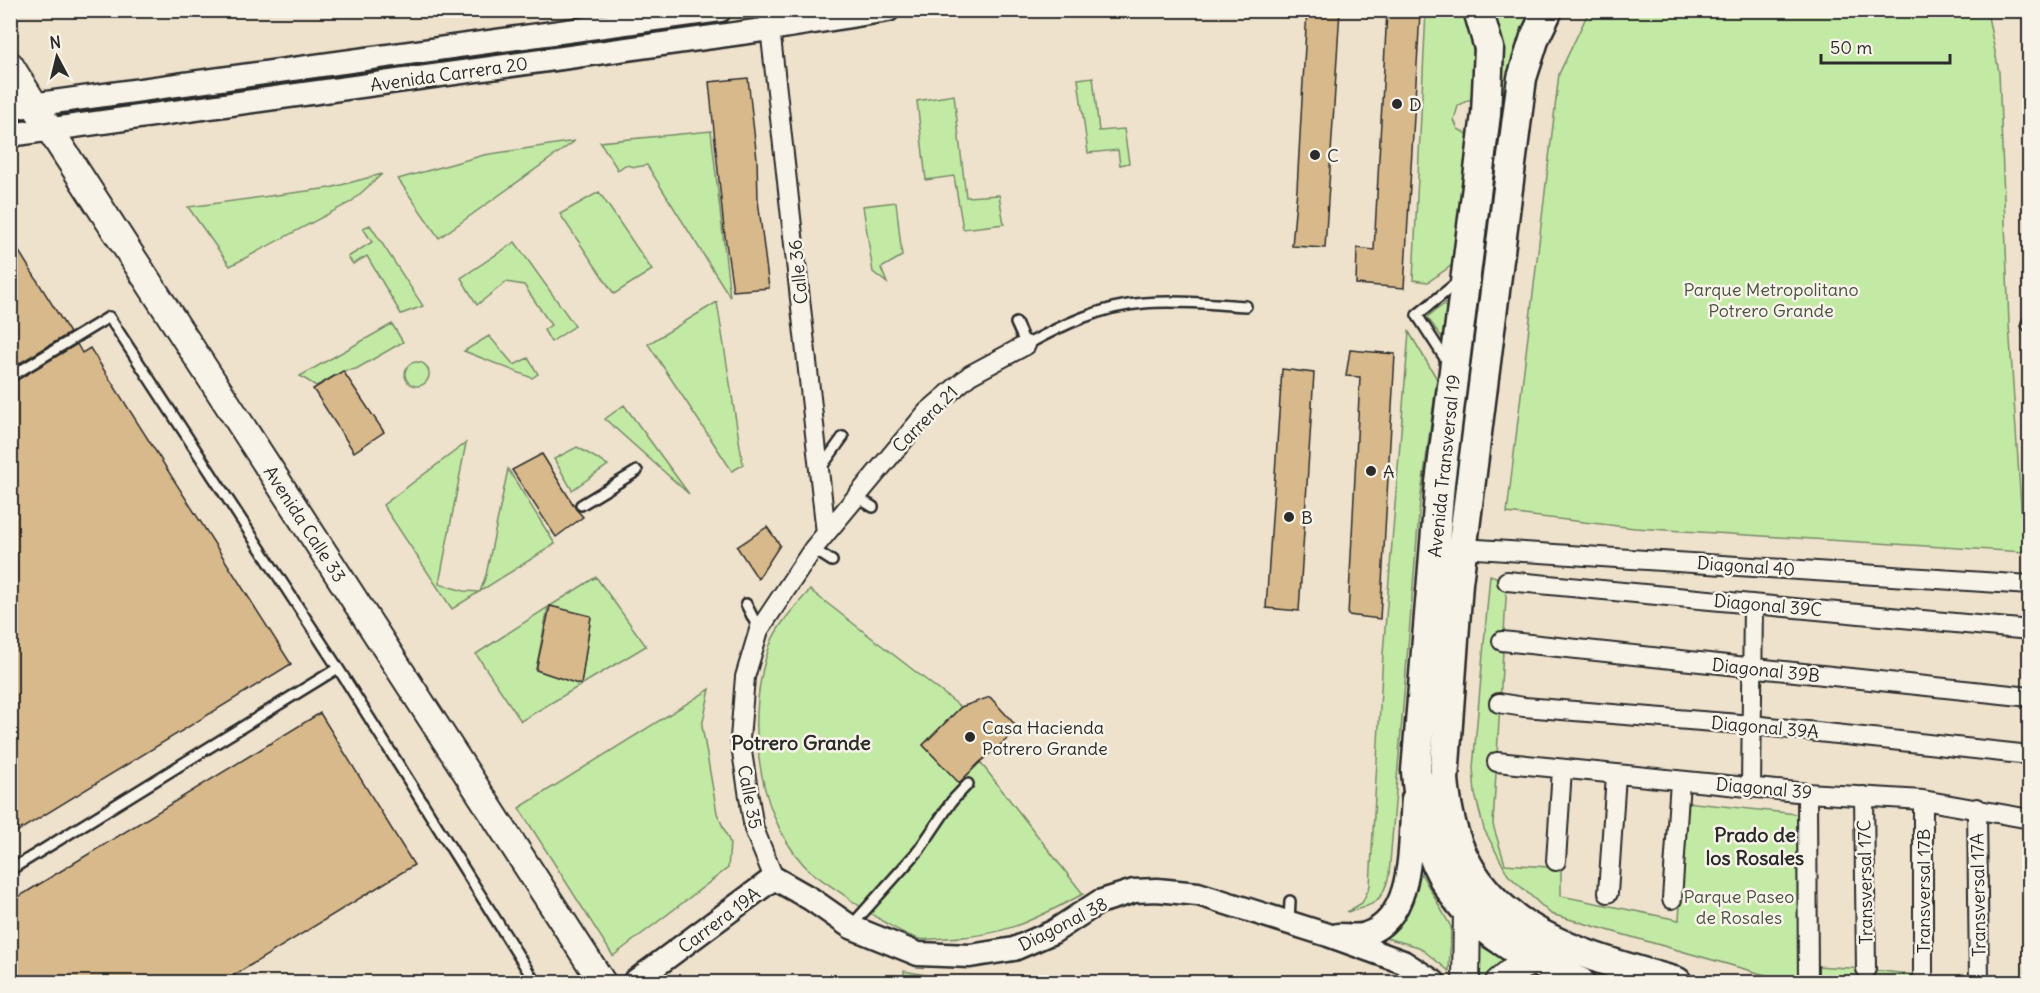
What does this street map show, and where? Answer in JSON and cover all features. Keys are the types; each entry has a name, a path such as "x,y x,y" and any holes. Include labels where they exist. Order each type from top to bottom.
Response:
{"main road":[{"name":"Avenida Transversal 19","path":"1478,10 1489,48 1489,68 1468,274 1453,371 1440,483 1416,771 1418,802 1428,844 1442,877 1455,899 1467,912 1532,961 1580,982"},
{"name":"Avenida Transversal 19","path":"1548,10 1535,37 1522,78 1462,548 1444,779 1449,818 1458,844 1474,875 1504,910 1525,927 1547,939 1596,959 1677,982"},
{"name":"Avenida Calle 33","path":"10,65 23,107 50,130 602,982"},
{"path":"1466,982 1467,912"},
{"path":"1499,982 1512,971 1532,961"}],"street":[{"name":"Avenida Carrera 20","path":"23,107 720,10"},
{"name":"Avenida Carrera 20","path":"10,135 769,20 888,10"},
{"name":"Calle 36","path":"769,20 826,533"},
{"name":"Carrera 21","path":"745,677 759,630 813,549 901,441 940,399 970,375 1026,345"},
{"name":"Diagonal 40","path":"1462,548 2030,585"},
{"name":"Diagonal 39C","path":"1507,581 2030,630"},
{"path":"1751,788 1753,604"},
{"name":"Diagonal 39B","path":"1502,641 2030,697"},
{"name":"Calle 35","path":"745,677 740,739 746,789 754,829 774,878"},
{"name":"Diagonal 39A","path":"1499,703 1524,708 1752,725 2030,755"},
{"name":"Diagonal 39","path":"1497,762 1751,788 1923,800 2030,819"},
{"path":"1556,861 1562,769"},
{"name":"Diagonal 38","path":"1328,935 1364,935 1380,927 1399,906 1406,878 1416,771"},
{"path":"1608,893 1617,775"},
{"path":"1672,899 1680,781"},
{"path":"1808,793 1808,982"},
{"name":"Transversal 17C","path":"1864,796 1866,969"},
{"name":"Transversal 17B","path":"1923,800 1923,982"},
{"name":"Transversal 17A","path":"1977,808 1979,982"},
{"name":"Diagonal 38","path":"774,878 811,899 851,927 918,954 970,956 1014,949 1053,932 1099,902 1134,891 1157,890 1198,894 1290,912 1328,935 1403,962 1434,982"},
{"name":"Carrera 19A","path":"634,982 774,878"}],"lane":[{"path":"1453,371 1417,315 1468,274"},
{"name":"Carrera 21","path":"1026,345 1058,327 1107,310 1143,303 1246,306"},
{"path":"10,377 109,317 338,668 535,982"},
{"path":"1016,323 1026,345"},
{"path":"820,470 843,437"},
{"path":"581,506 637,471"},
{"path":"857,497 873,507"},
{"path":"813,549 832,561"},
{"path":"746,604 759,630"},
{"path":"10,870 338,668"},
{"path":"851,927 919,850 952,801 968,784"}],"green space":[{"path":"1426,11 1461,11 1470,32 1475,65 1475,100 1468,100 1458,106 1454,120 1458,129 1469,135 1455,263 1428,282 1413,280"},
{"path":"1488,11 1537,11 1516,54 1500,116 1502,57"},
{"name":"Parque Metropolitano Potrero Grande","path":"1589,11 1987,11 1999,72 2009,324 2024,552 1635,528 1507,513 1559,74"},
{"path":"1093,77 1099,131 1124,129 1129,163 1120,165 1118,150 1088,153 1078,79"},
{"path":"954,95 966,197 999,195 1004,224 963,229 954,176 926,180 917,101"},
{"path":"711,131 730,297 647,165 636,167 625,165 618,170 600,142"},
{"path":"575,141 439,238 398,179 484,155"},
{"path":"382,174 351,202 230,266 188,207 330,188"},
{"path":"599,192 652,270 614,294 560,214"},
{"path":"896,202 902,256 881,268 887,283 873,272 863,206"},
{"path":"370,225 423,306 401,314 367,256 353,264 348,257 372,242 363,228"},
{"path":"515,242 575,326 551,342 544,330 551,325 524,285 506,282 477,305 461,278"},
{"path":"717,302 743,465 732,471 648,344"},
{"path":"1447,302 1443,339 1427,317"},
{"path":"392,324 403,342 356,369 343,371 316,386 300,376"},
{"path":"1409,332 1437,379 1420,502 1389,875 1384,891 1376,901 1347,912 1362,903 1370,886 1383,654"},
{"path":"489,336 514,365 528,358 538,374 532,378 464,351"},
{"path":"417,362 422,363 428,369 428,379 422,385 417,386 412,385 406,379 405,374 406,369 412,363"},
{"path":"624,405 689,494 605,419"},
{"path":"466,443 439,584 464,591 479,592 452,609 383,505"},
{"path":"577,447 608,465 572,490 554,459"},
{"path":"508,469 555,544 480,591 486,575"},
{"name":"Parque Paseo de Rosales","path":"1490,575 1507,581 1493,825 1505,864 1561,868 1561,896 1679,920 1686,802 1797,814 1798,965 1866,969 1923,976 1923,982 1790,982 1551,914 1508,875 1484,829 1475,794 1473,768"},
{"path":"596,577 646,646 581,685 591,617 550,606"},
{"path":"810,590 961,707 923,745 960,783 980,762 1083,894 1049,912 1001,930 966,937 922,940 902,932 873,915 804,865 787,843 774,817 765,790 759,760 757,730 762,672 773,637"},
{"path":"548,607 536,670 581,685 521,721 476,654"},
{"path":"710,689 702,726 717,813 730,843 728,868 613,956 519,808"},
{"path":"1414,861 1451,927 1449,971 1419,947 1386,938 1408,913"},
{"path":"1478,945 1508,960 1481,982 1475,982"},
{"path":"904,971 963,982 905,982"}],"building":[{"name":"C","path":"1307,10 1340,10 1325,248 1292,246"},
{"name":"D","path":"1387,11 1420,13 1404,288 1356,284 1357,248 1374,250"},
{"path":"748,78 757,159 758,200 769,288 733,291 724,229 709,82"},
{"path":"10,237 70,333 10,369"},
{"path":"77,344 82,353 90,348 291,664 10,836 10,384"},
{"name":"A","path":"1350,350 1395,354 1380,619 1348,615 1360,377 1346,376"},
{"name":"B","path":"1282,369 1314,373 1299,611 1266,608"},
{"path":"343,371 384,432 354,452 313,389"},
{"path":"542,454 583,517 556,537 512,470"},
{"path":"767,527 780,545 758,579 737,547"},
{"path":"550,606 591,616 581,685 536,670"},
{"name":"Casa Hacienda Potrero Grande","path":"990,697 1019,729 959,783 923,745 961,707"},
{"path":"320,713 414,865 223,982 10,982 10,902"}],"place":[{"name":"D","path":"1397,104"},
{"name":"C","path":"1315,155"},
{"name":"A","path":"1371,471"},
{"name":"B","path":"1289,517"},
{"name":"Casa Hacienda Potrero Grande","path":"970,737"}],"district":[{"name":"Potrero Grande","path":"801,742"},
{"name":"Prado de los Rosales","path":"1755,846"}]}
